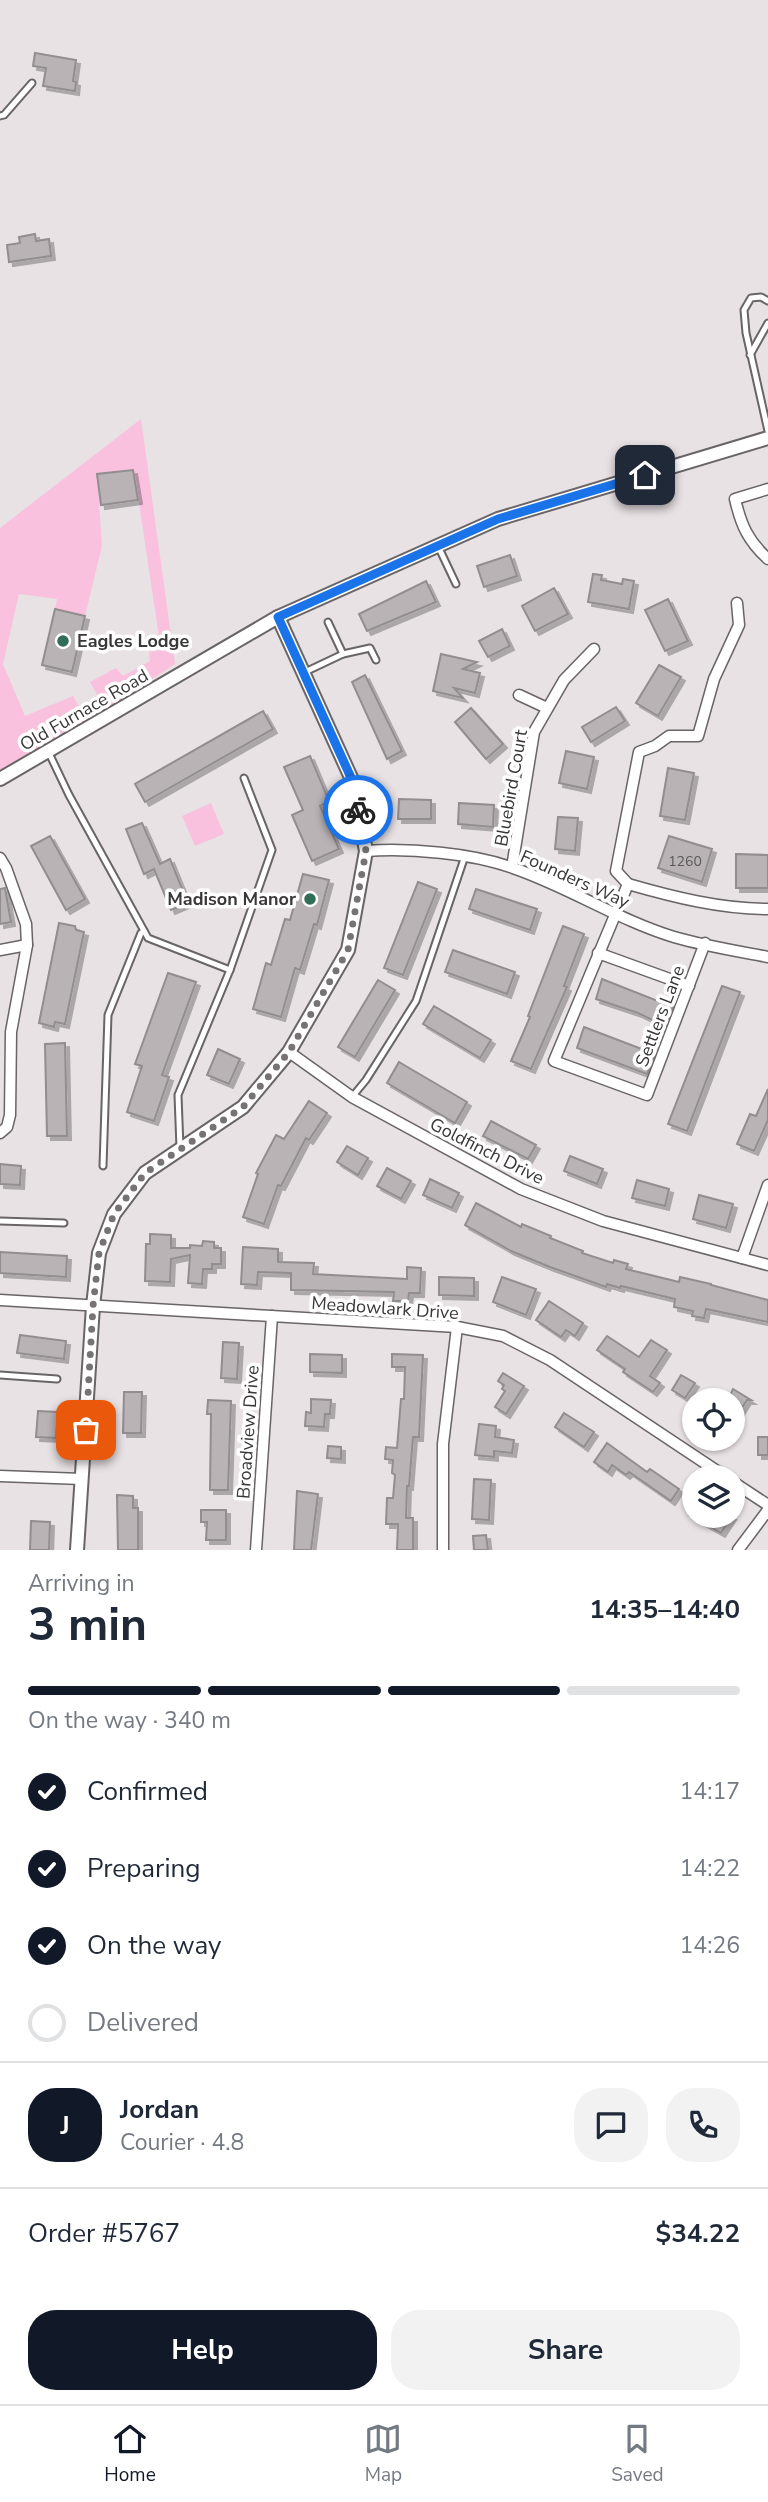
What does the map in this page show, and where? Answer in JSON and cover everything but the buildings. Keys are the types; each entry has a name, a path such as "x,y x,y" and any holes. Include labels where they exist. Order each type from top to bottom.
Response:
{"street":[{"name":"Old Furnace Road","path":"0,779 278,617 438,545 498,519 768,438"},
{"path":"768,489 735,499 740,523 747,537 768,559"},
{"path":"737,603 739,625 714,679 698,736 669,736 655,746 639,752 616,871 628,884 661,894 743,908 768,909"},
{"path":"77,1550 93,1306 99,1253 114,1214 145,1173 243,1107 289,1052 348,950 366,851 353,782 278,617"},
{"name":"Bluebird Court","path":"512,867 534,732 564,680 594,649"},
{"path":"519,695 547,708"},
{"name":"Founders Way","path":"366,851 465,856 512,867 565,889 613,914 675,937 768,957"},
{"path":"0,858 26,924 27,945 11,1032 10,1115 7,1127 0,1133"},
{"name":"Settlers Lane","path":"628,884 613,914 554,1061 648,1095 705,943"},
{"path":"0,950 27,945"},
{"path":"598,953 689,986"},
{"name":"Goldfinch Drive","path":"289,1052 352,1097 521,1189 603,1221 768,1265"},
{"path":"742,1258 768,1185"},
{"name":"Meadowlark Drive","path":"0,1300 457,1327 503,1336 550,1360 708,1465"},
{"name":"Broadview Drive","path":"256,1550 272,1316"},
{"path":"443,1550 443,1444 457,1327"},
{"path":"0,1476 82,1479"},
{"path":"745,1490 768,1505"},
{"path":"738,1550 768,1510"}],"lane":[{"path":"0,116 4,116 32,83"},
{"path":"768,301 758,296 751,298 744,313 750,355 768,431"},
{"path":"750,355 768,323"},
{"path":"438,545 456,584"},
{"path":"328,622 343,654"},
{"path":"305,672 343,654 370,648 376,660"},
{"path":"48,751 148,938 230,970"},
{"path":"180,1148 178,1095 230,970 272,850 244,778"},
{"path":"352,1097 366,1080 416,1001 465,856"},
{"path":"103,1166 108,1015 144,931"},
{"path":"0,1222 64,1223"},
{"path":"0,1375 57,1380"}],"shaded area":[{"path":"141,419 175,664 108,708 103,705 90,682 116,668 123,676 150,661 149,652 161,650 134,470 97,474 102,546 85,616 55,609 57,599 19,594 3,664 25,716 73,696 87,720 0,776 0,528"},
{"path":"211,803 224,834 195,846 182,816"}],"way so far":[{"path":"86,1430 93,1306 99,1253 114,1214 145,1173 243,1107 289,1052 348,950 366,851 358,810"}],"place":[{"name":"Eagles Lodge","path":"63,641"},
{"name":"Madison Manor","path":"310,899"}],"route":[{"path":"358,810 353,782 278,617 498,519 645,475"}]}
